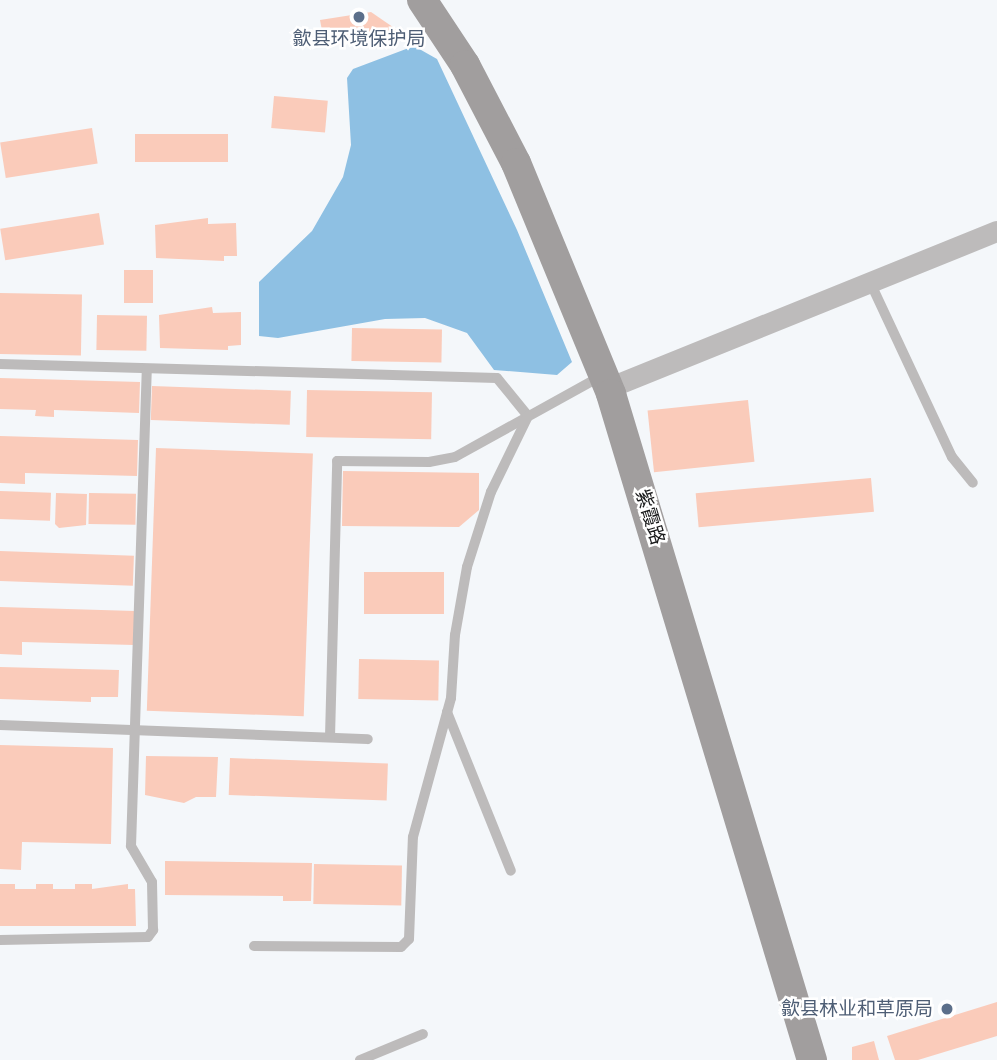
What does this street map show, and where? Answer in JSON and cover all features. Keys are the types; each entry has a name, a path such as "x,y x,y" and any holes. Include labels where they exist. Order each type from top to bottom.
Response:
{"street":[{"name":"紫霞路","path":"422,0 498,126 550,239 606,382 812,1060"},
{"path":"606,382 997,231"}],"lane":[{"path":"870,282 952,457 973,483"},
{"path":"0,364 497,378 528,416"},
{"path":"0,940 148,937 153,930 152,881 131,846 147,369"},
{"path":"330,737 337,461 442,461 479,447 528,416 606,382"},
{"path":"254,946 401,947 409,939 413,837 447,712 467,567 491,492 528,416"},
{"path":"447,712 511,871"},
{"path":"0,725 368,739"},
{"path":"360,1060 424,1034"}],"water":[{"path":"414,46 437,59 517,230 572,362 557,375 494,370 467,333 425,318 385,319 278,338 259,336 259,282 312,231 343,177 351,145 347,78 353,69"}],"building":[{"path":"371,12 403,34 325,47 320,20"},
{"path":"274,96 328,101 325,133 271,128"},
{"path":"92,128 98,164 6,178 0,143"},
{"path":"135,134 228,134 228,162 135,162"},
{"path":"99,213 104,245 5,260 0,229"},
{"path":"208,218 208,224 236,223 237,256 224,256 224,261 156,258 155,225"},
{"path":"124,270 153,270 153,303 124,303"},
{"path":"0,293 82,294 81,355 0,354"},
{"path":"212,307 213,313 241,312 241,345 228,346 228,350 160,348 159,315"},
{"path":"97,315 147,316 146,351 96,350"},
{"path":"352,328 442,330 441,363 351,361"},
{"path":"0,378 140,382 139,413 54,410 54,417 35,416 36,410 0,409"},
{"path":"152,386 291,391 290,425 151,420"},
{"path":"307,390 432,392 431,439 306,437"},
{"path":"748,400 754,462 654,472 648,411"},
{"path":"0,436 138,440 137,476 25,473 25,484 0,483"},
{"path":"156,448 313,453 304,716 147,711"},
{"path":"343,471 479,473 479,510 459,527 342,526"},
{"path":"871,478 874,512 699,527 696,493"},
{"path":"0,491 51,493 50,521 0,519"},
{"path":"56,493 87,494 86,525 59,528 55,524"},
{"path":"89,493 136,494 135,525 88,524"},
{"path":"0,551 134,556 133,586 0,581"},
{"path":"364,572 444,572 444,614 364,614"},
{"path":"0,607 135,611 134,645 22,642 22,655 0,654"},
{"path":"359,659 439,660 438,700 358,699"},
{"path":"0,667 119,670 118,697 91,697 91,702 0,699"},
{"path":"0,745 113,748 111,844 22,842 21,870 0,869"},
{"path":"146,756 218,757 216,797 196,797 184,803 145,795"},
{"path":"230,758 388,764 387,800 229,795"},
{"path":"165,861 312,863 311,901 283,901 283,896 165,895"},
{"path":"314,864 402,866 401,906 313,904"},
{"path":"0,884 15,884 15,889 36,889 36,884 53,884 53,889 75,889 75,884 92,884 92,889 128,884 128,889 135,889 136,926 0,926"},
{"path":"997,1002 997,1036 918,1060 895,1060 887,1036"},
{"path":"874,1041 879,1060 852,1060 852,1047"}],"place":[{"name":"歙县环境保护局","path":"359,17"},
{"name":"歙县林业和草原局","path":"947,1009"}]}
